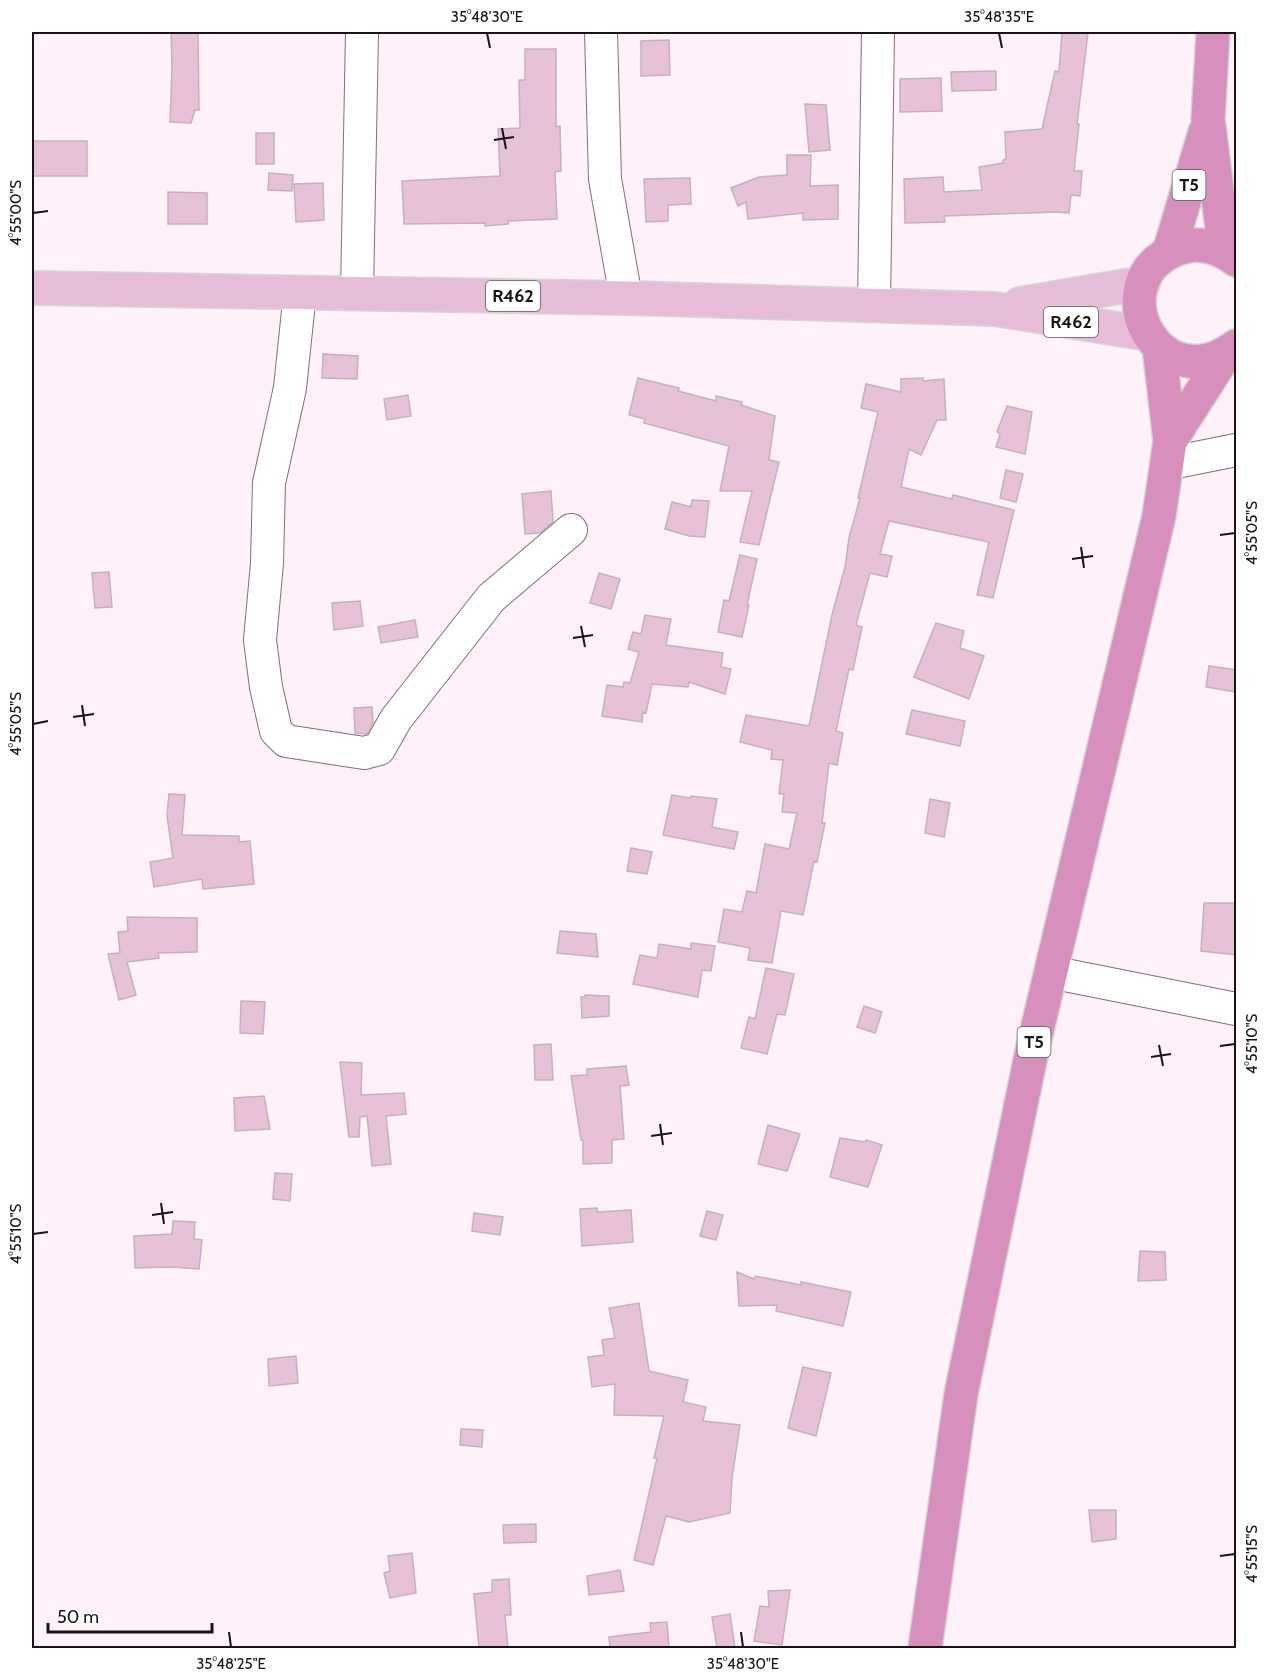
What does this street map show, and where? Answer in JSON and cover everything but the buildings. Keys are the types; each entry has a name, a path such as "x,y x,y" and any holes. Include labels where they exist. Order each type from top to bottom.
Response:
{"highway":[{"name":"T5","path":"1213,32 1208,118 1231,256"},
{"name":"T5","path":"1169,252 1208,118"},
{"path":"1231,256 1208,246 1188,246 1169,252 1153,265 1143,283 1139,303 1141,319 1153,341 1173,356 1189,361 1207,361 1231,350"},
{"name":"T5","path":"925,1648 962,1394 1032,1051 1159,516 1168,452 1153,341"},
{"name":"T5","path":"1168,452 1231,350"}],"main road":[{"name":"R462","path":"994,309 1143,283"},
{"name":"R462","path":"32,288 626,298 994,309 1153,341"}],"street":[{"path":"357,293 362,32"},
{"path":"601,32 605,178 626,298"},
{"path":"874,305 878,32"},
{"path":"300,292 290,388 269,483 267,564 260,640 266,687 276,731 286,741 364,753 379,749 396,719 491,598 571,530"},
{"path":"1168,452 1236,450"},
{"path":"1050,972 1236,1009"}]}
